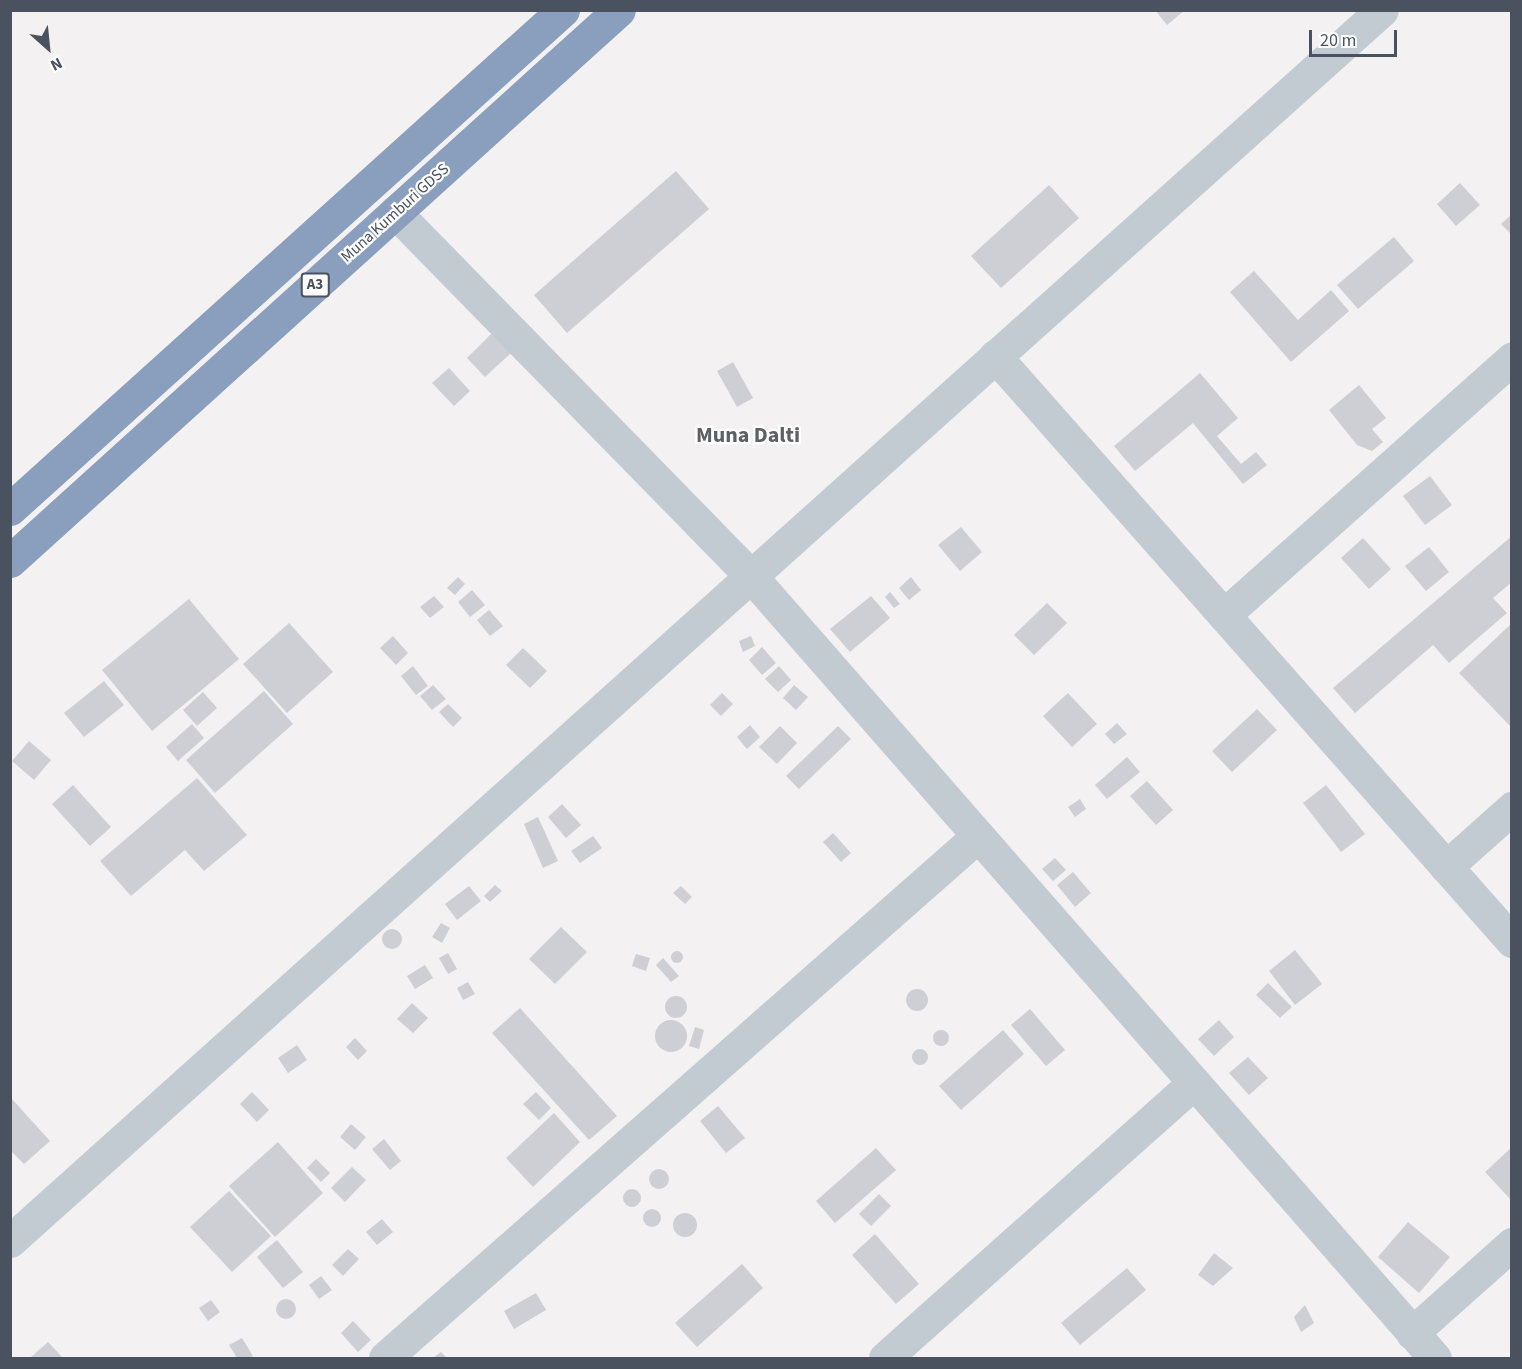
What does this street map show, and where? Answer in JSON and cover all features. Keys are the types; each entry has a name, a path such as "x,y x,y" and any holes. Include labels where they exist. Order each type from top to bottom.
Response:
{"highway":[{"name":"A3","path":"10,509 563,10"},
{"name":"Muna Kumburi GDSS","path":"10,561 619,10"}],"street":[{"path":"10,1241 1382,10"},
{"path":"395,212 750,575 1435,1359"},
{"path":"995,356 1512,941"},
{"path":"1224,615 1512,358"},
{"path":"1446,867 1512,808"},
{"path":"386,1359 978,836"},
{"path":"885,1359 1194,1083"},
{"path":"1412,1333 1512,1244"}],"building":[{"path":"1155,10 1185,10 1167,25"},
{"path":"676,171 709,209 567,333 534,295"},
{"path":"1460,183 1480,205 1456,226 1437,204"},
{"path":"1049,185 1079,218 1001,288 971,256"},
{"path":"1512,214 1512,235 1501,224"},
{"path":"1394,237 1414,261 1358,309 1337,285"},
{"path":"1254,271 1298,320 1331,290 1349,311 1291,362 1230,292"},
{"path":"492,333 511,353 485,377 467,358"},
{"path":"733,362 753,398 737,407 717,371"},
{"path":"449,368 470,391 454,406 432,383"},
{"path":"1200,373 1238,418 1217,436 1241,464 1256,452 1267,465 1243,484 1193,423 1135,471 1114,446"},
{"path":"1359,385 1386,418 1372,429 1383,442 1372,451 1357,445 1329,410"},
{"path":"1430,476 1452,505 1425,525 1403,496"},
{"path":"961,527 982,552 960,571 938,545"},
{"path":"1512,536 1512,582 1493,598 1507,613 1449,663 1433,645 1355,713 1333,688"},
{"path":"1363,538 1391,569 1369,589 1341,558"},
{"path":"1429,547 1449,572 1426,591 1405,566"},
{"path":"458,577 465,584 455,595 447,588"},
{"path":"911,577 921,590 909,600 899,588"},
{"path":"472,590 485,605 470,617 458,602"},
{"path":"890,592 900,604 894,608 885,597"},
{"path":"434,596 444,607 430,618 420,607"},
{"path":"871,596 890,618 850,652 830,629"},
{"path":"189,599 239,659 152,731 102,670"},
{"path":"1047,603 1067,623 1034,655 1014,635"},
{"path":"489,610 503,626 490,636 477,620"},
{"path":"289,623 333,672 287,713 243,664"},
{"path":"1512,623 1512,728 1459,673"},
{"path":"393,636 408,653 396,665 380,648"},
{"path":"751,636 755,646 743,652 739,641"},
{"path":"762,647 776,663 762,675 749,660"},
{"path":"523,648 547,671 530,688 506,665"},
{"path":"413,666 428,686 416,695 401,676"},
{"path":"779,666 791,680 778,692 765,679"},
{"path":"104,681 124,705 84,737 64,713"},
{"path":"433,685 446,699 432,710 420,696"},
{"path":"794,685 808,697 796,710 783,698"},
{"path":"264,691 293,724 215,793 186,760"},
{"path":"203,692 217,708 197,726 183,710"},
{"path":"722,693 733,704 721,716 710,705"},
{"path":"1068,693 1097,724 1072,747 1043,716"},
{"path":"448,704 462,718 453,727 439,712"},
{"path":"1257,709 1277,730 1232,772 1212,751"},
{"path":"1117,723 1127,734 1114,744 1105,734"},
{"path":"192,724 204,738 178,761 166,747"},
{"path":"750,725 760,737 747,749 737,737"},
{"path":"780,726 797,743 777,764 759,747"},
{"path":"838,726 851,739 799,789 786,776"},
{"path":"29,741 51,760 34,780 12,761"},
{"path":"1127,757 1140,772 1107,799 1095,785"},
{"path":"197,778 247,835 204,871 185,850 131,896 100,861"},
{"path":"1147,781 1173,810 1156,825 1130,796"},
{"path":"73,785 111,827 90,846 52,804"},
{"path":"1326,785 1365,834 1341,852 1303,803"},
{"path":"1080,799 1086,809 1075,817 1068,807"},
{"path":"562,804 581,825 566,838 548,817"},
{"path":"538,817 558,861 543,868 524,824"},
{"path":"833,833 851,853 841,862 823,842"},
{"path":"593,836 602,848 580,863 571,851"},
{"path":"1055,858 1066,870 1053,881 1042,869"},
{"path":"1073,872 1091,893 1075,907 1057,885"},
{"path":"495,885 502,891 490,902 484,896"},
{"path":"469,886 481,901 457,920 445,904"},
{"path":"681,886 692,897 685,904 673,893"},
{"path":"441,923 450,928 442,943 432,937"},
{"path":"561,927 587,952 555,984 529,959"},
{"path":"392,929 399,932 402,939 399,946 392,949 385,946 382,939 385,932"},
{"path":"1295,950 1322,984 1295,1005 1269,971"},
{"path":"679,951 682,952 682,962 675,963 672,962 671,955 672,952"},
{"path":"448,953 457,969 448,974 439,958"},
{"path":"636,954 650,958 646,971 632,966"},
{"path":"663,958 679,976 671,982 656,965"},
{"path":"425,965 433,978 415,989 407,976"},
{"path":"468,982 475,994 463,1000 457,988"},
{"path":"1268,983 1292,1007 1280,1018 1256,995"},
{"path":"917,989 925,992 928,1000 925,1008 917,1011 909,1008 906,1000 909,992"},
{"path":"676,996 684,999 687,1007 684,1015 676,1018 668,1015 665,1007 668,999"},
{"path":"412,1003 428,1018 413,1033 397,1019"},
{"path":"520,1008 617,1116 589,1140 492,1033"},
{"path":"1030,1009 1065,1050 1046,1066 1011,1025"},
{"path":"671,1020 682,1025 687,1036 682,1047 671,1052 660,1047 655,1036 660,1025"},
{"path":"1219,1020 1234,1037 1214,1056 1198,1039"},
{"path":"695,1027 704,1030 699,1049 689,1046"},
{"path":"941,1030 947,1032 949,1038 947,1044 941,1046 935,1044 933,1038 935,1032"},
{"path":"1003,1030 1024,1054 961,1110 939,1086"},
{"path":"355,1038 367,1051 358,1060 346,1047"},
{"path":"297,1045 307,1060 288,1073 278,1058"},
{"path":"917,1049 923,1049 928,1057 926,1063 917,1065 912,1060 912,1054"},
{"path":"1248,1057 1268,1078 1249,1095 1229,1073"},
{"path":"252,1092 269,1110 257,1122 240,1104"},
{"path":"536,1092 551,1108 539,1120 523,1104"},
{"path":"12,1099 50,1141 24,1164 10,1150"},
{"path":"718,1106 745,1138 726,1153 700,1121"},
{"path":"554,1113 580,1142 533,1187 506,1158"},
{"path":"351,1124 366,1137 355,1150 340,1137"},
{"path":"384,1139 401,1161 390,1170 372,1149"},
{"path":"278,1142 323,1193 275,1237 229,1186"},
{"path":"1512,1147 1512,1201 1485,1172"},
{"path":"876,1148 896,1170 835,1223 816,1201"},
{"path":"316,1159 330,1173 321,1182 307,1168"},
{"path":"352,1167 366,1180 345,1202 331,1188"},
{"path":"659,1169 666,1172 669,1179 666,1186 659,1189 652,1186 649,1179 652,1172"},
{"path":"632,1189 638,1192 641,1198 638,1204 632,1207 626,1204 623,1198 626,1192"},
{"path":"229,1191 271,1236 232,1272 190,1227"},
{"path":"879,1194 891,1206 871,1226 859,1214"},
{"path":"652,1209 658,1212 661,1218 658,1224 652,1227 646,1224 643,1218 646,1212"},
{"path":"685,1213 694,1216 697,1225 694,1234 685,1237 676,1234 673,1225 676,1216"},
{"path":"382,1219 393,1232 377,1245 366,1232"},
{"path":"1408,1222 1450,1257 1419,1293 1378,1257"},
{"path":"875,1234 919,1284 896,1304 852,1255"},
{"path":"277,1240 303,1272 283,1288 257,1257"},
{"path":"348,1249 359,1259 343,1276 332,1265"},
{"path":"1214,1253 1233,1268 1213,1286 1198,1275"},
{"path":"742,1264 763,1288 697,1347 675,1323"},
{"path":"1127,1268 1146,1290 1080,1345 1061,1323"},
{"path":"321,1276 332,1290 319,1299 309,1285"},
{"path":"536,1293 546,1310 514,1329 504,1311"},
{"path":"282,1299 290,1299 296,1305 296,1313 290,1319 282,1319 276,1313 276,1305"},
{"path":"211,1300 220,1312 208,1321 199,1308"},
{"path":"1305,1305 1314,1323 1301,1332 1294,1317"},
{"path":"353,1321 371,1340 358,1352 341,1333"},
{"path":"242,1338 253,1356 237,1358 229,1345"},
{"path":"48,1342 63,1358 30,1358"},
{"path":"441,1352 447,1358 433,1358"}],"district":[{"name":"Muna Dalti","path":"748,436"}]}
